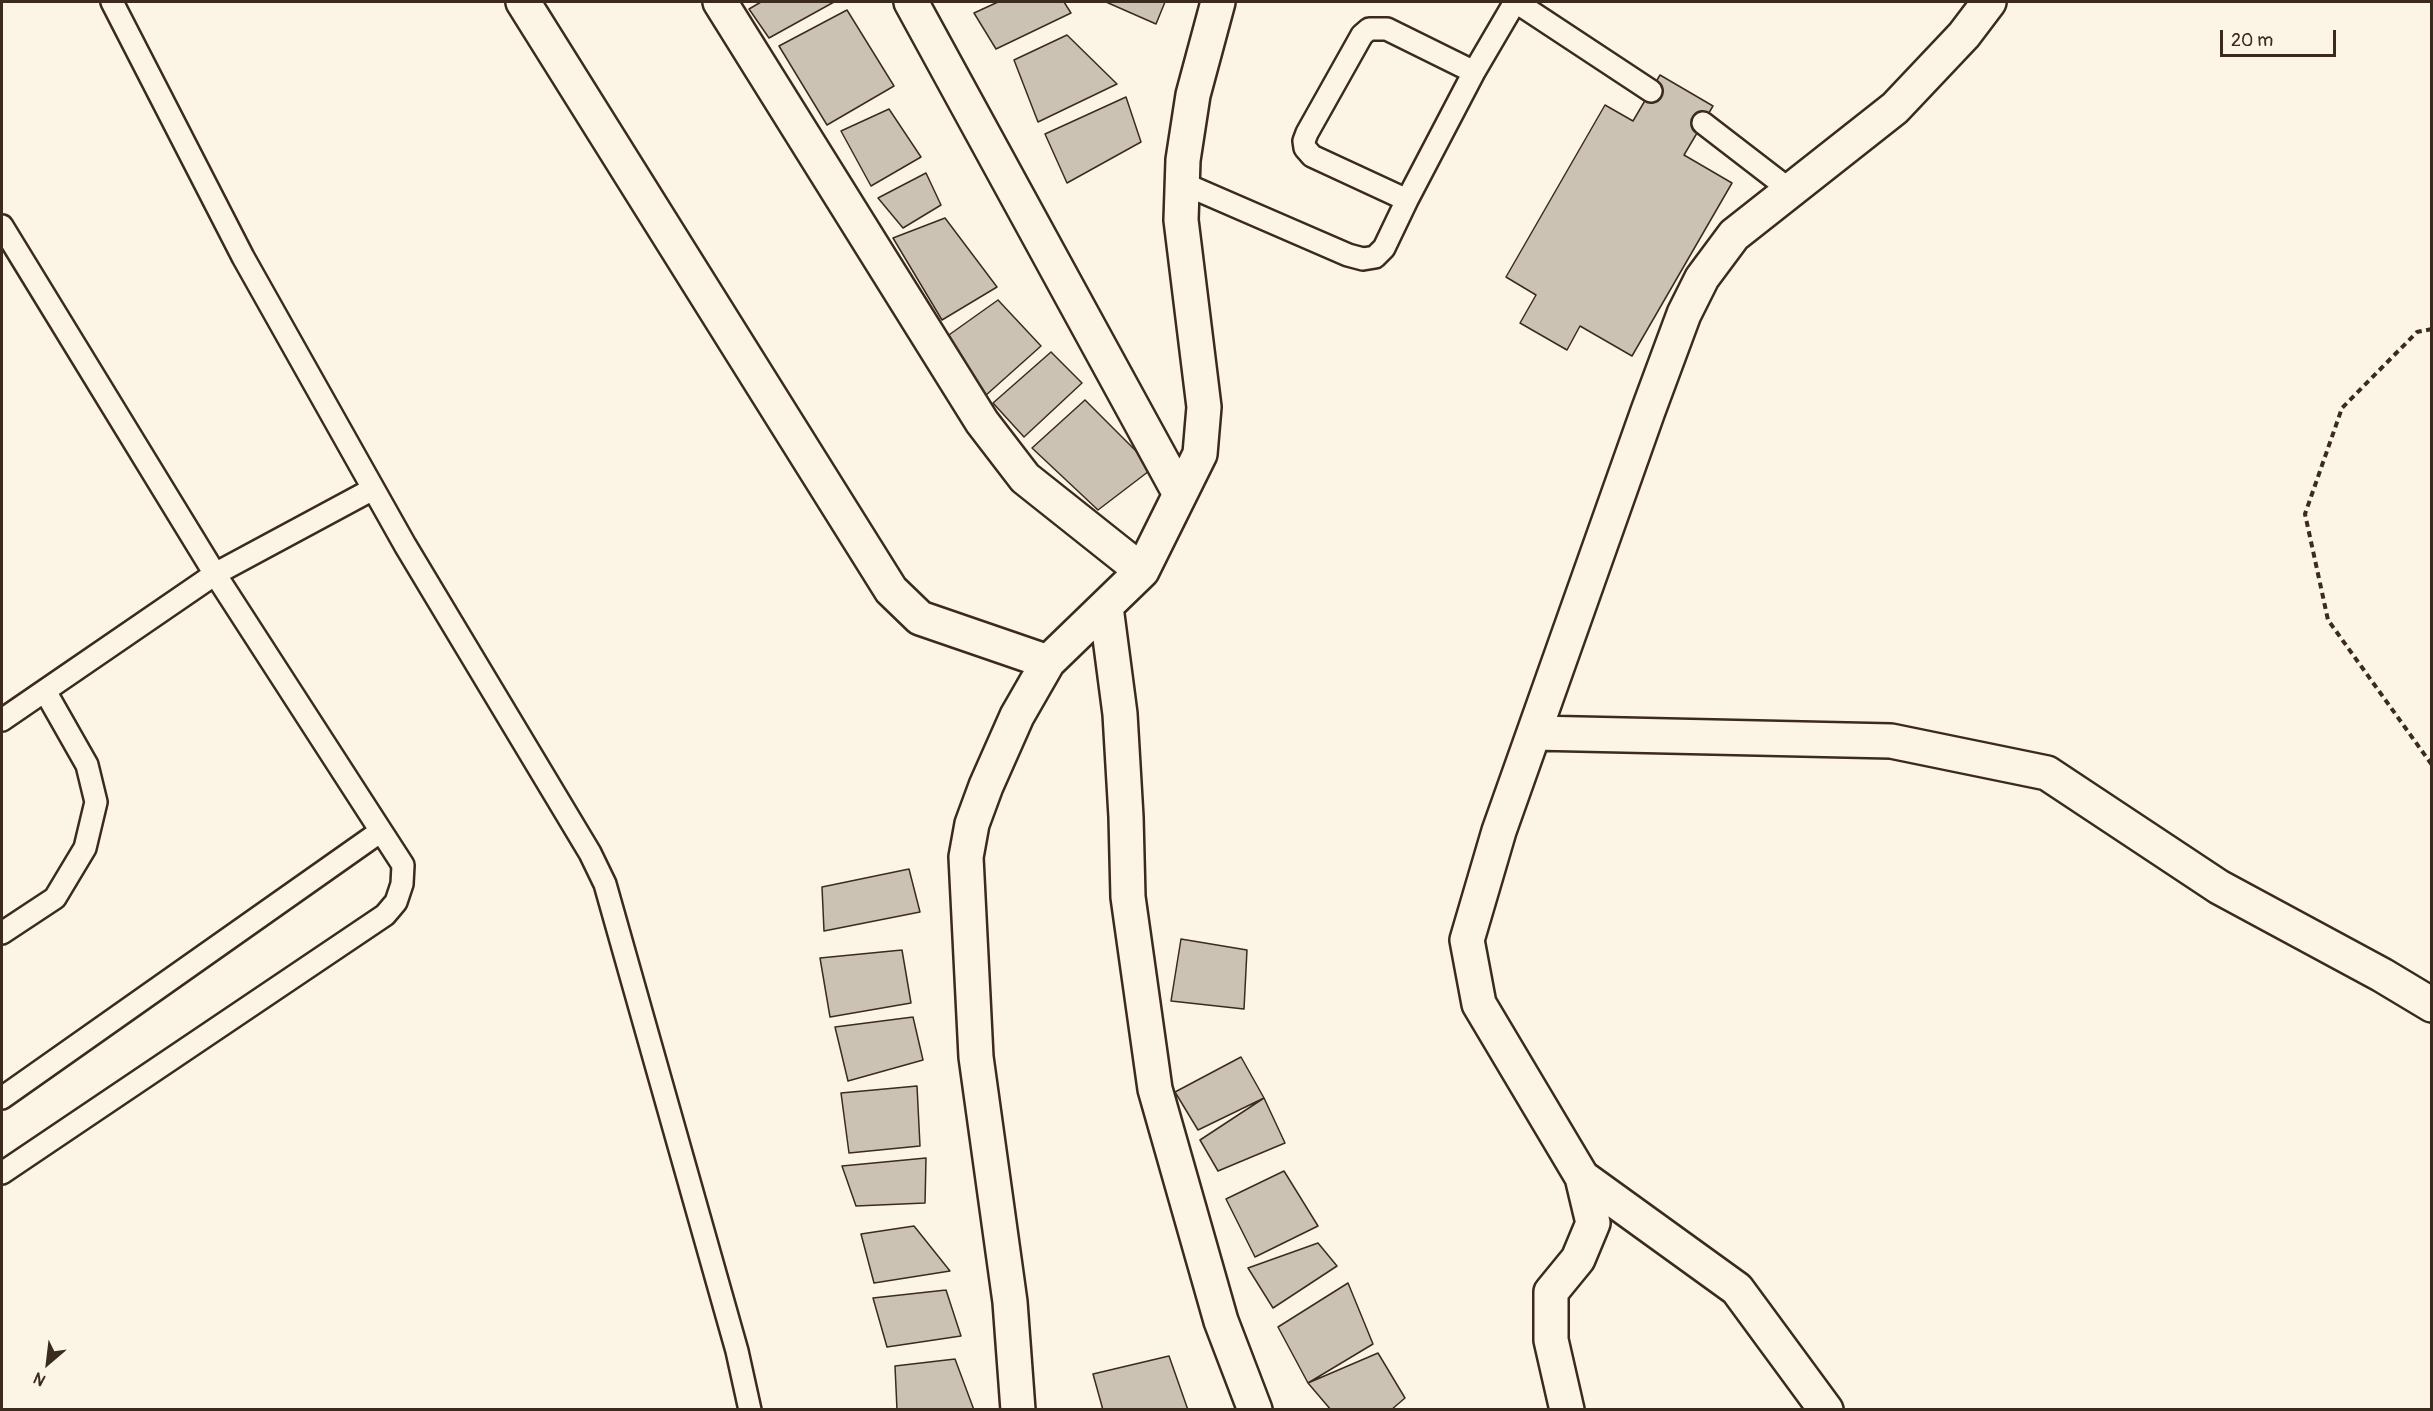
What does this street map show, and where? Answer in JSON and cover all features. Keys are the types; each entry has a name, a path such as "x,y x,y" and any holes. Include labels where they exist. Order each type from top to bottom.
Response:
{"street":[{"path":"523,2 891,590 920,618 1048,662"},
{"path":"720,2 982,422 1025,478 1142,571"},
{"path":"911,2 1180,494"},
{"path":"1018,1410 1010,1302 976,1057 966,857 972,824 986,786 1017,716 1048,662 1142,571 1200,454 1204,407 1180,220 1183,160 1193,95 1218,2"},
{"path":"1567,1410 1551,1340 1551,1292 1578,1259 1593,1223 1582,1177 1479,1004 1467,940 1499,831 1684,314 1702,278 1734,235 1895,108 1964,35 1989,2"},
{"path":"1106,607 1120,714 1128,897 1155,1089 1221,1322 1255,1410"},
{"path":"1535,733 1891,741 2047,773 2219,887 2382,975 2432,1005"},
{"path":"1582,1177 1737,1289 1826,1410"}],"lane":[{"path":"112,2 243,257 373,489 590,852 605,884 737,1351 750,1410"},
{"path":"1182,183 1348,255 1363,260 1375,257 1384,248 1474,72 1515,2 1652,91"},
{"path":"1407,200 1312,156 1305,148 1304,141 1307,133 1362,35 1369,28 1387,29 1474,72"},
{"path":"1703,123 1790,190"},
{"path":"2,226 215,574 403,865 402,884 396,902 385,915 2,1173"},
{"path":"2,720 215,574 373,489"},
{"path":"2,933 55,898 85,848 96,802 87,765 45,691"},
{"path":"2,1098 381,831"}],"path":[{"path":"2432,329 2417,332 2342,408 2305,514 2328,620 2432,765"}],"building":[{"path":"761,2 834,2 769,38 749,9"},
{"path":"998,2 1064,2 1071,13 996,49 974,13"},
{"path":"1106,2 1165,2 1156,24"},
{"path":"847,10 894,86 827,125 779,46"},
{"path":"1067,35 1117,84 1038,122 1014,60"},
{"path":"1660,75 1713,106 1684,155 1732,183 1632,356 1580,326 1567,350 1520,323 1536,295 1506,277 1605,105 1633,121"},
{"path":"1126,97 1141,142 1067,183 1045,134"},
{"path":"889,109 921,157 871,186 841,131"},
{"path":"926,173 941,205 903,228 878,198"},
{"path":"945,218 997,287 942,320 893,238"},
{"path":"998,300 1041,346 985,396 946,337"},
{"path":"1051,352 1082,383 1024,437 993,403"},
{"path":"1085,400 1153,468 1098,510 1032,448"},
{"path":"909,869 920,912 824,931 822,887"},
{"path":"1181,939 1247,950 1244,1009 1171,1001"},
{"path":"902,950 911,1003 830,1017 820,958"},
{"path":"913,1017 923,1060 848,1081 835,1027"},
{"path":"1241,1057 1264,1098 1198,1130 1175,1092"},
{"path":"917,1086 920,1146 849,1153 841,1093"},
{"path":"1264,1098 1285,1143 1218,1171 1200,1140"},
{"path":"926,1158 925,1203 856,1206 842,1166"},
{"path":"1284,1171 1318,1226 1255,1257 1226,1199"},
{"path":"914,1226 950,1271 874,1283 861,1234"},
{"path":"1318,1243 1337,1266 1273,1308 1248,1268"},
{"path":"1348,1283 1373,1344 1308,1383 1278,1327"},
{"path":"946,1290 961,1336 887,1347 873,1298"},
{"path":"1378,1353 1405,1398 1391,1410 1331,1410 1308,1383"},
{"path":"1169,1356 1188,1410 1103,1410 1093,1374"},
{"path":"955,1359 974,1410 897,1410 895,1366"}]}
